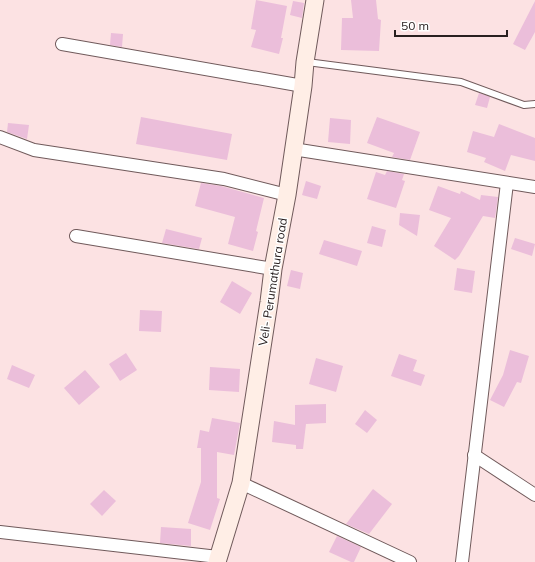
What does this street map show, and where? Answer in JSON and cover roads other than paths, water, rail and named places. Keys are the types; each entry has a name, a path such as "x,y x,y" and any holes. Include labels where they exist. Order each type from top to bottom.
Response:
{"main road":[{"name":"Veli- Perumathura road","path":"217,560 241,482 273,269 287,195 315,0"}],"street":[{"path":"62,44 303,86"},
{"path":"0,137 34,150 224,179 287,195"},
{"path":"293,150 535,187"},
{"path":"462,562 507,183"},
{"path":"76,236 273,269"},
{"path":"474,455 535,495"},
{"path":"241,482 410,562"},
{"path":"0,532 217,560"}],"lane":[{"path":"305,62 461,82 524,105 535,104"}]}
